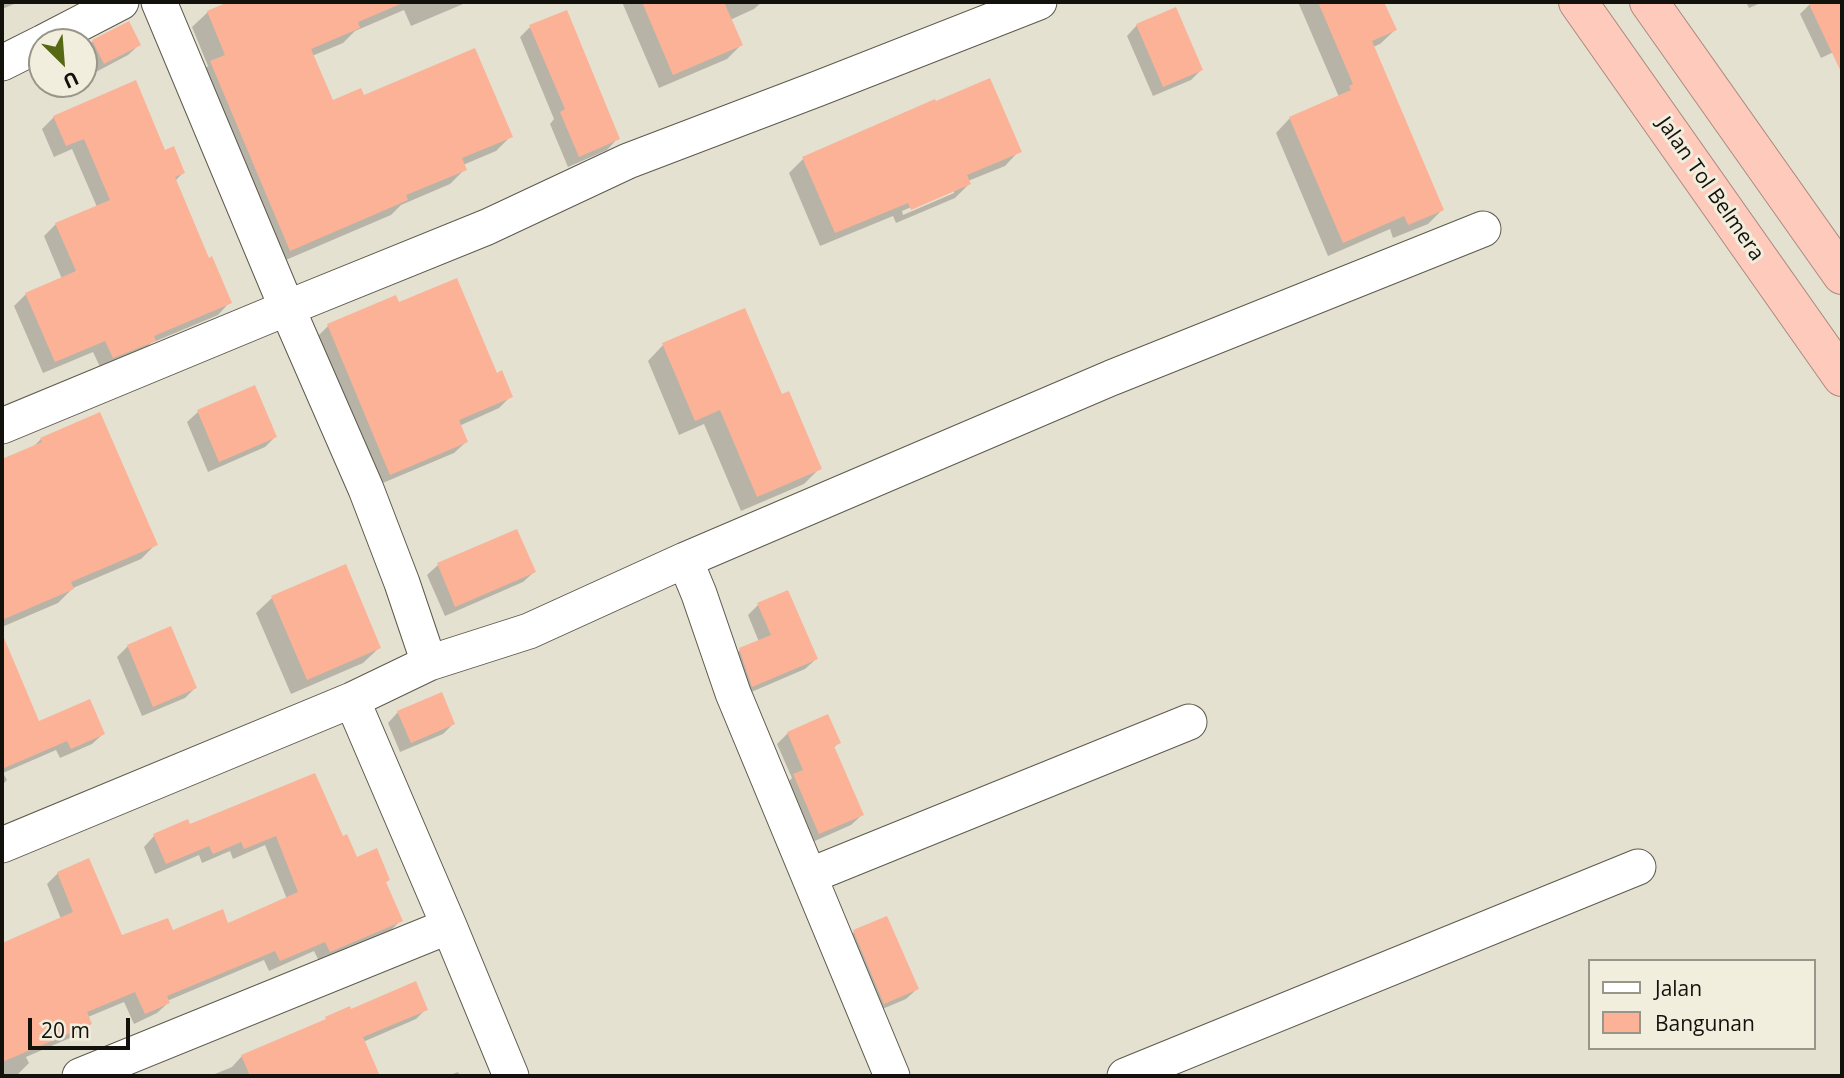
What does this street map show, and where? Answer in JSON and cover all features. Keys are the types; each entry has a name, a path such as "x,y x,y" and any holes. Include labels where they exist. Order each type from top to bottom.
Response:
{"highway":[{"name":"Jalan Tol Belmera","path":"1578,2 1842,377"},
{"path":"1649,2 1842,275"}],"street":[{"path":"70,28 121,2"},
{"path":"159,2 366,489 429,663"},
{"path":"2,426 487,227 628,161 1039,2"},
{"path":"2,64 28,50"},
{"path":"2,845 352,700 429,663 529,631 685,560 1111,378 1483,229"},
{"path":"685,560 733,693 892,1076"},
{"path":"352,700 511,1076"},
{"path":"809,876 1189,722"},
{"path":"1125,1076 1638,867"},
{"path":"80,1076 449,926"}],"building":[{"path":"228,2 405,2 358,22 360,28 311,49 333,100 361,88 364,95 475,48 513,137 462,158 467,170 406,195 408,200 290,251 210,61 225,55 207,11"},
{"path":"642,2 724,2 743,45 673,75"},
{"path":"1318,2 1384,2 1397,30 1372,41 1444,210 1408,225 1404,216 1343,243 1289,117 1351,90 1349,86 1353,84"},
{"path":"1808,2 1842,2 1842,74"},
{"path":"1176,7 1203,70 1163,87 1136,24"},
{"path":"567,10 620,139 579,157 560,112 565,109 529,25"},
{"path":"129,21 141,45 104,64 98,52 98,37"},
{"path":"990,78 1022,152 967,175 971,184 911,210 908,203 835,233 802,157"},
{"path":"136,80 165,150 174,146 185,173 175,177 209,258 212,256 232,303 154,336 156,341 113,358 105,341 55,362 25,293 76,271 55,223 110,200 84,139 66,146 53,116"},
{"path":"457,278 497,373 502,370 513,397 459,420 468,442 390,475 327,324 396,295 399,302"},
{"path":"745,308 782,394 789,391 822,469 757,497 720,410 695,421 662,343"},
{"path":"255,385 277,437 219,462 197,410"},
{"path":"100,412 158,545 71,582 74,589 2,620 2,459 42,442 40,438"},
{"path":"517,529 536,572 455,607 437,563"},
{"path":"346,564 381,648 307,680 271,596"},
{"path":"788,590 818,659 752,687 739,648 771,635 757,603"},
{"path":"171,626 197,688 153,707 127,645"},
{"path":"2,633 39,721 90,699 105,734 71,749 67,741 2,769"},
{"path":"442,692 455,724 411,743 397,711"},
{"path":"828,714 841,743 834,746 864,815 819,834 793,774 803,770 787,732"},
{"path":"315,773 343,836 347,834 357,857 377,848 390,880 386,882 403,921 330,952 325,942 280,961 275,951 167,996 170,1003 145,1014 135,992 87,1012 92,1024 2,1062 2,943 73,912 57,872 89,858 122,935 168,918 173,930 223,909 228,923 298,892 276,836 244,849 241,842 213,854 209,846 166,864 153,834 188,819 190,824"},
{"path":"887,916 919,989 884,1004 853,930"},
{"path":"416,981 428,1010 363,1037 380,1076 250,1076 241,1055 350,1006 351,1009"}]}
